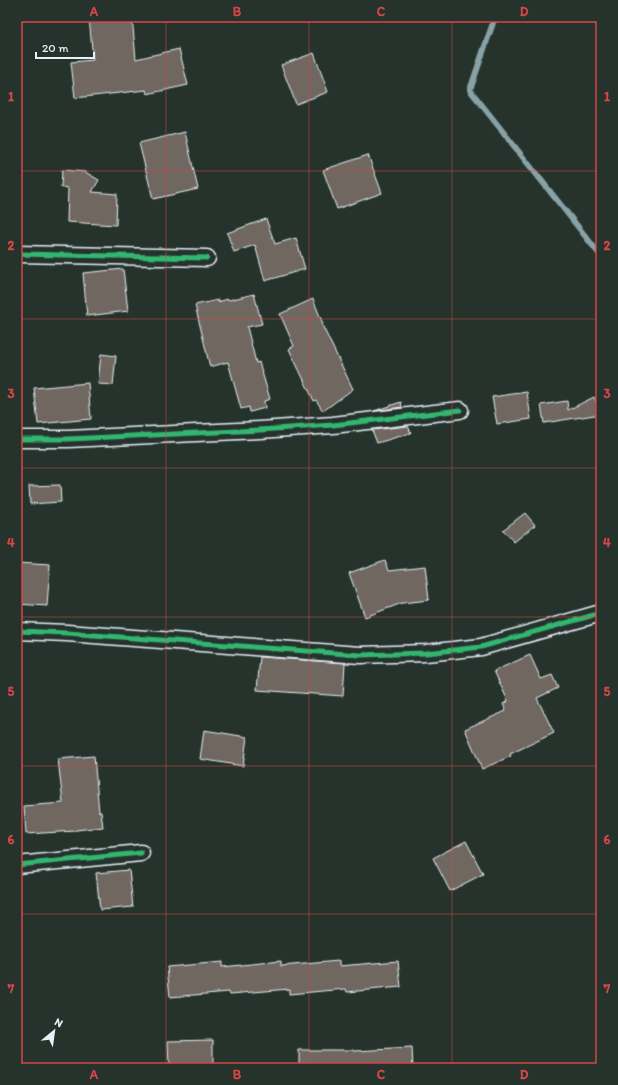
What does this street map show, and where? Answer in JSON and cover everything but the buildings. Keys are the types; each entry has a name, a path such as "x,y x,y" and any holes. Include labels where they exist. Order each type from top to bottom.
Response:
{"street":[{"path":"17,254 207,258"},
{"path":"17,439 76,438 325,426 460,410"},
{"path":"17,630 360,655 426,653 481,647 601,613"},
{"path":"17,865 141,853"}],"waterway":[{"path":"495,17 470,90 601,256"}],"cycle path":[{"path":"17,254 207,258"},
{"path":"17,439 68,439 260,430 333,425 460,410"},
{"path":"17,631 67,633 360,655 426,653 481,647 601,613"},
{"path":"17,865 141,853"}]}
